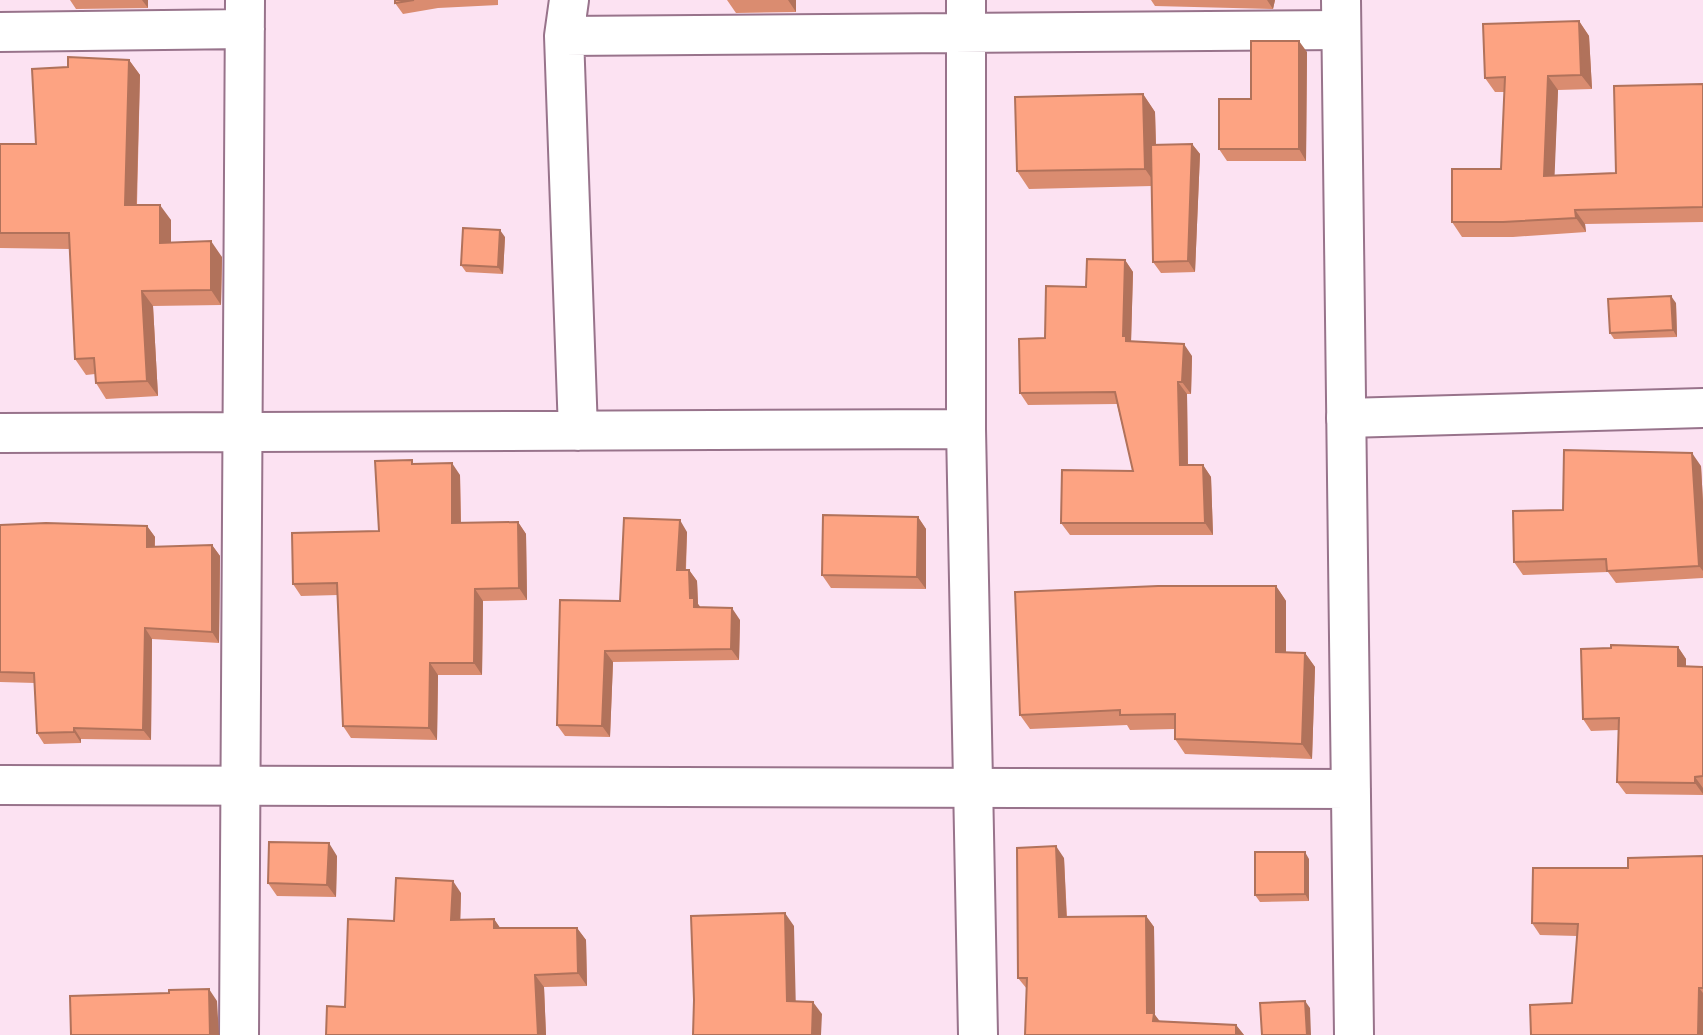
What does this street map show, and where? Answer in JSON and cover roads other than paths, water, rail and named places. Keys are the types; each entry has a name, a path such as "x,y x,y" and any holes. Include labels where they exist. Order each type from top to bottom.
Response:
{"street":[{"path":"0,33 245,15 239,1035"},
{"path":"578,431 567,18 1341,15 1354,1035"},
{"path":"966,16 966,429 978,1035"},
{"path":"1346,418 1703,408"},
{"path":"0,433 966,429"},
{"path":"0,785 1350,789"}]}
